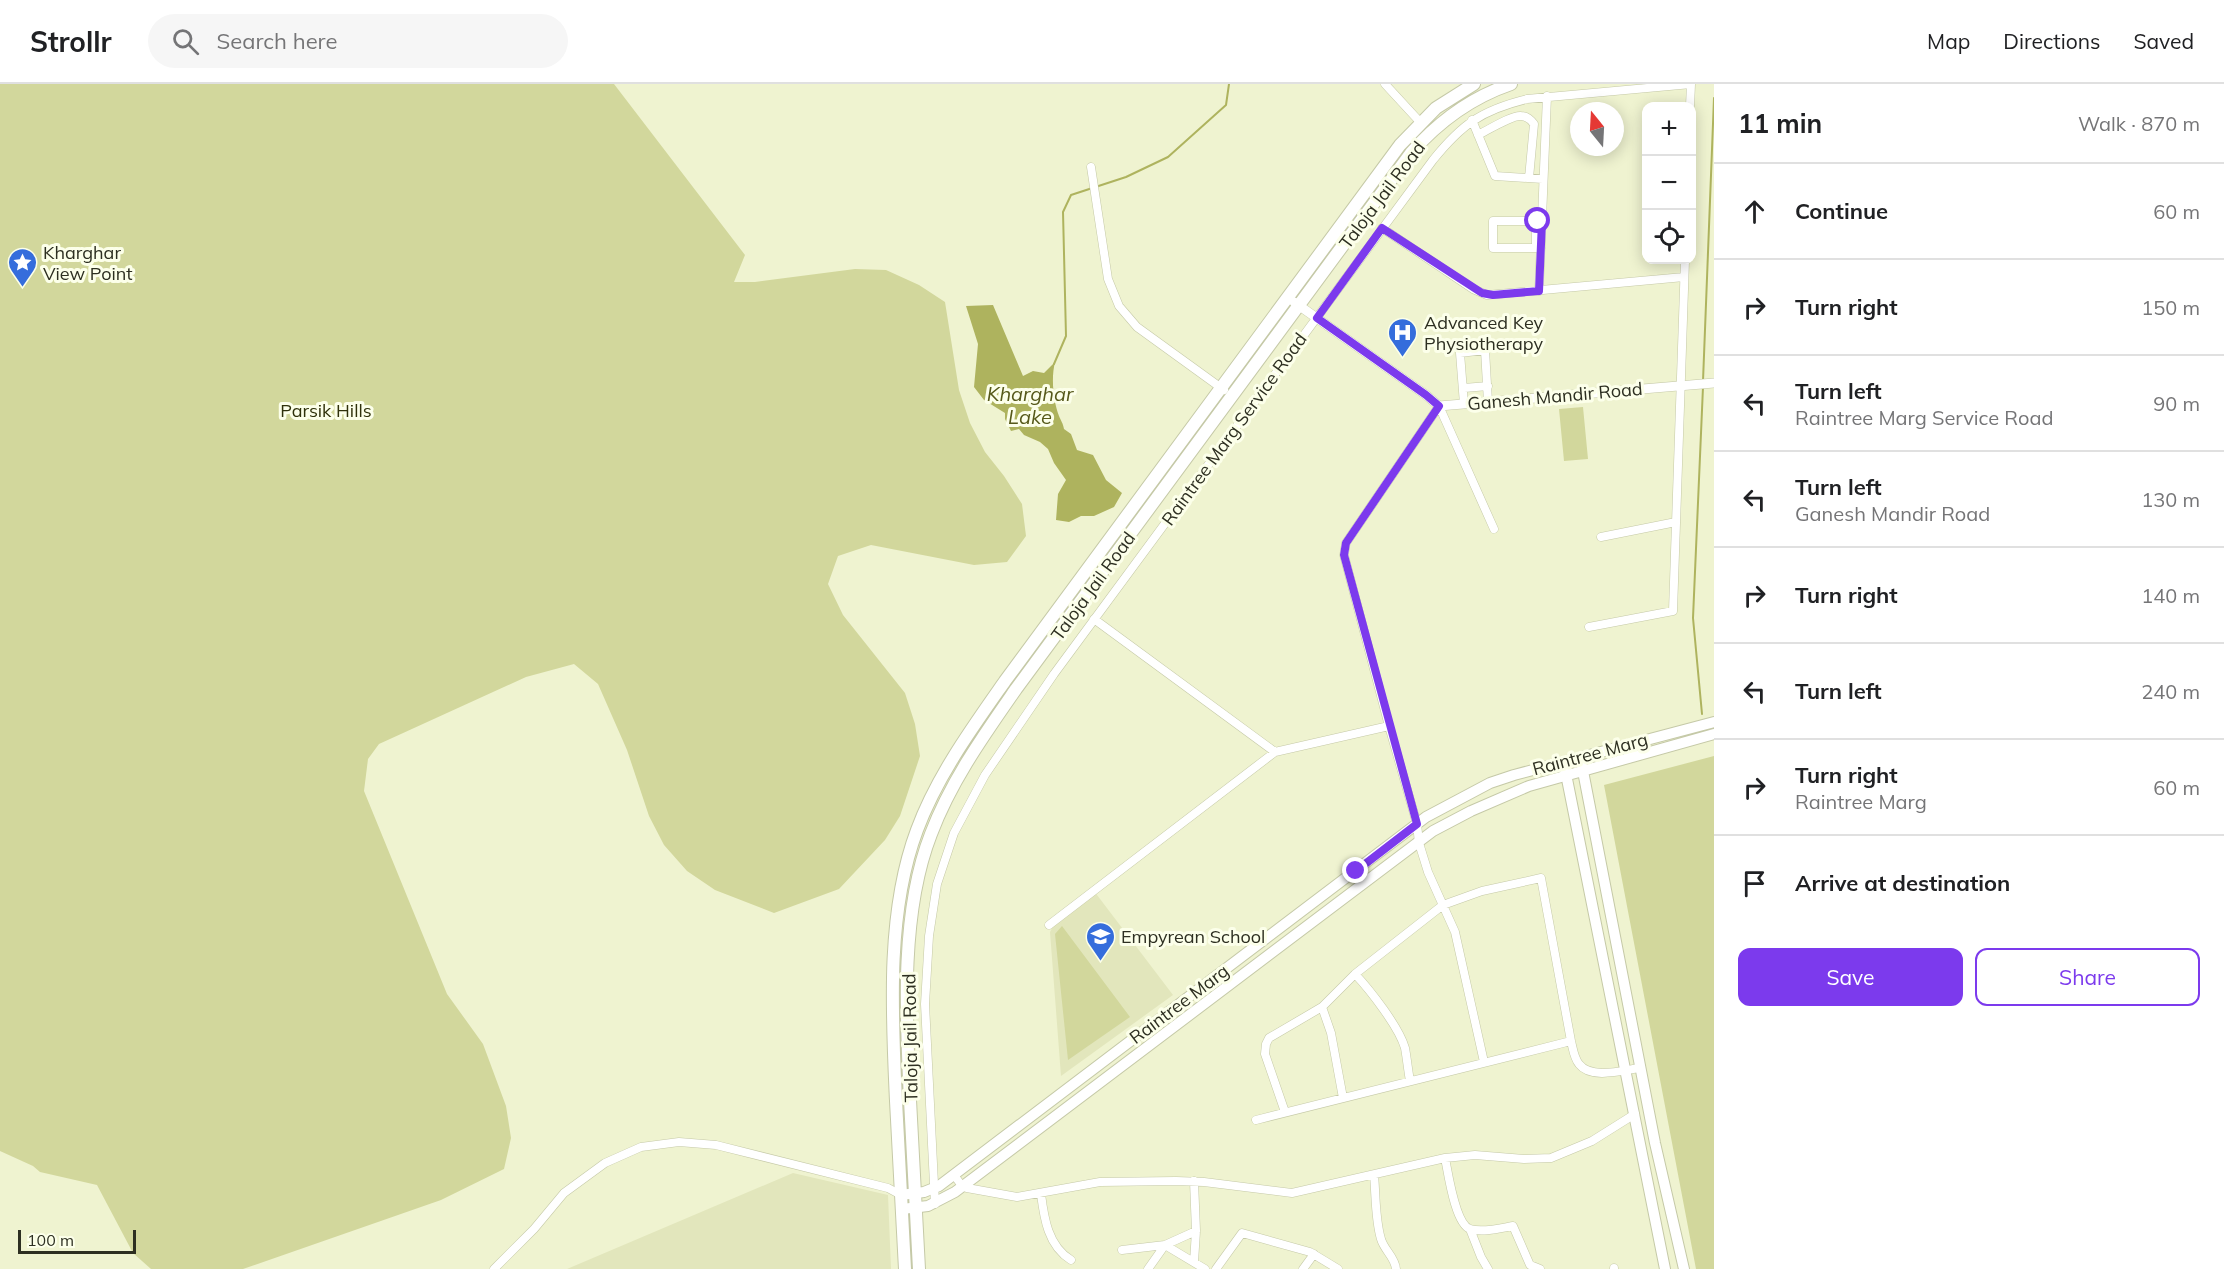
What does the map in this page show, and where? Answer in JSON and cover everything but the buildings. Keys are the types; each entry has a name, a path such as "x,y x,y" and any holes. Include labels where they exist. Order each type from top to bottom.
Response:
{"main road":[{"name":"Taloja Jail Road","path":"901,1196 893,994 897,918 908,858 917,830 945,771 976,722 1400,145 1420,123 1448,99 1474,84"},
{"name":"Taloja Jail Road","path":"915,1194 907,994 913,910 930,834 957,780 988,729 1425,137 1445,119 1466,105 1489,92 1511,84"},
{"name":"Raintree Marg","path":"901,1196 934,1188 954,1175 1417,824 1490,783 1563,760 1714,722"},
{"name":"Raintree Marg","path":"902,1209 935,1204 962,1186 1433,831 1471,811 1529,786 1714,734"},
{"path":"1579,757 1584,771 1654,1138 1684,1269"},
{"path":"1563,760 1665,1269"},
{"path":"915,1194 919,1269"},
{"path":"901,1196 905,1269"}],"street":[{"path":"1385,84 1420,123"},
{"path":"1690,102 1691,84"},
{"name":"Raintree Marg Service Road","path":"935,1204 926,1004 929,936 937,884 954,833 985,775 1094,619 1443,148 1472,120 1510,103 1546,96 1691,84"},
{"path":"1539,291 1538,248 1546,96"},
{"path":"1479,135 1515,117 1529,118 1534,124 1529,178"},
{"path":"1472,120 1495,176 1543,178"},
{"path":"1091,167 1108,279 1119,306 1137,327 1232,396"},
{"path":"1538,248 1493,248 1493,221 1539,221"},
{"path":"1382,228 1482,293 1493,295 1684,277"},
{"path":"1589,627 1673,611 1684,385 1685,264"},
{"path":"1287,297 1439,406 1494,529"},
{"path":"1464,404 1460,353 1485,351 1488,402"},
{"name":"Ganesh Mandir Road","path":"1439,406 1714,383"},
{"path":"1464,388 1488,386"},
{"path":"1439,406 1346,543 1344,555 1417,824 1419,843 1428,872 1455,932 1484,1062"},
{"path":"1600,537 1676,522"},
{"path":"1094,619 1275,752"},
{"path":"1049,925 1275,752 1389,726"},
{"path":"1285,1112 1265,1054 1269,1038 1322,1006 1355,974 1443,905 1482,891 1541,878 1571,1041 1579,1065 1587,1070 1600,1072 1640,1068"},
{"path":"1355,974 1369,988 1400,1036 1410,1081"},
{"path":"1322,1006 1331,1033 1343,1098"},
{"path":"1256,1119 1571,1041"},
{"path":"954,1175 962,1186 986,1193 1017,1197 1100,1182 1194,1181 1292,1193 1445,1158 1474,1155 1539,1160 1551,1158 1592,1141 1635,1114"},
{"path":"1639,1137 1654,1138"},
{"path":"494,1269 534,1229 564,1193 605,1163 641,1147 680,1142 716,1145 888,1188 901,1196"},
{"path":"1445,1158 1460,1217 1470,1229 1488,1269"},
{"path":"1374,1175 1379,1232 1383,1244 1396,1263 1396,1269"},
{"path":"1194,1181 1196,1231 1194,1262"},
{"path":"1041,1194 1045,1221 1052,1240 1071,1260"},
{"path":"1654,1217 1671,1215"},
{"path":"1470,1229 1513,1226 1530,1265 1540,1269"},
{"path":"1122,1250 1165,1245 1196,1231"},
{"path":"1216,1269 1242,1233 1314,1254 1338,1269"},
{"path":"1165,1245 1205,1269"},
{"path":"1149,1269 1165,1245"},
{"path":"1303,1269 1314,1254"}],"shaded area":[{"name":"Empyrean School","path":"1094,891 1173,995 1061,1076 1050,932 1057,919"},
{"path":"793,1173 888,1195 891,1269 567,1269"}],"green space":[{"name":"Parsik Hills","path":"0,84 614,84 745,255 734,282 755,282 855,269 886,270 919,285 945,302 959,390 970,423 985,452 1022,504 1026,536 1007,562 974,565 871,545 838,556 828,584 843,615 905,693 915,724 920,756 900,816 885,840 839,889 774,913 715,890 687,871 664,845 649,816 627,750 598,684 574,664 526,677 379,744 368,759 364,791 447,994 483,1044 506,1106 511,1138 504,1169 441,1200 243,1269 151,1269 133,1253 97,1185 40,1172 33,1166 0,1151"},
{"path":"1583,407 1588,459 1564,461 1559,409"},
{"path":"1714,756 1714,1269 1696,1269 1604,785"},
{"path":"1062,926 1130,1017 1068,1060 1055,934"}],"water":[{"name":"Kharghar Lake","path":"993,305 1023,376 1033,371 1044,373 1055,362 1054,396 1064,429 1071,434 1077,450 1093,455 1106,480 1122,493 1114,507 1094,516 1081,516 1069,522 1056,520 1058,494 1066,480 1054,463 1048,449 1040,442 1024,435 1019,429 1011,431 1005,419 1005,413 984,400 974,387 978,344 966,306"}],"waterway":[{"path":"1054,364 1066,336 1063,212 1071,195 1126,177 1168,157 1226,105 1229,84"},
{"path":"1703,381 1714,98"},
{"path":"1702,714 1693,618 1703,387"}],"place":[{"name":"Kharghar View Point","path":"22,288"},
{"name":"Advanced Key Physiotherapy","path":"1403,358"},
{"name":"Empyrean School","path":"1100,962"}],"route":[{"path":"1356,871 1417,824 1344,555 1346,543 1439,406 1317,318 1382,228 1482,293 1493,295 1539,291 1542,221 1538,221"}]}
